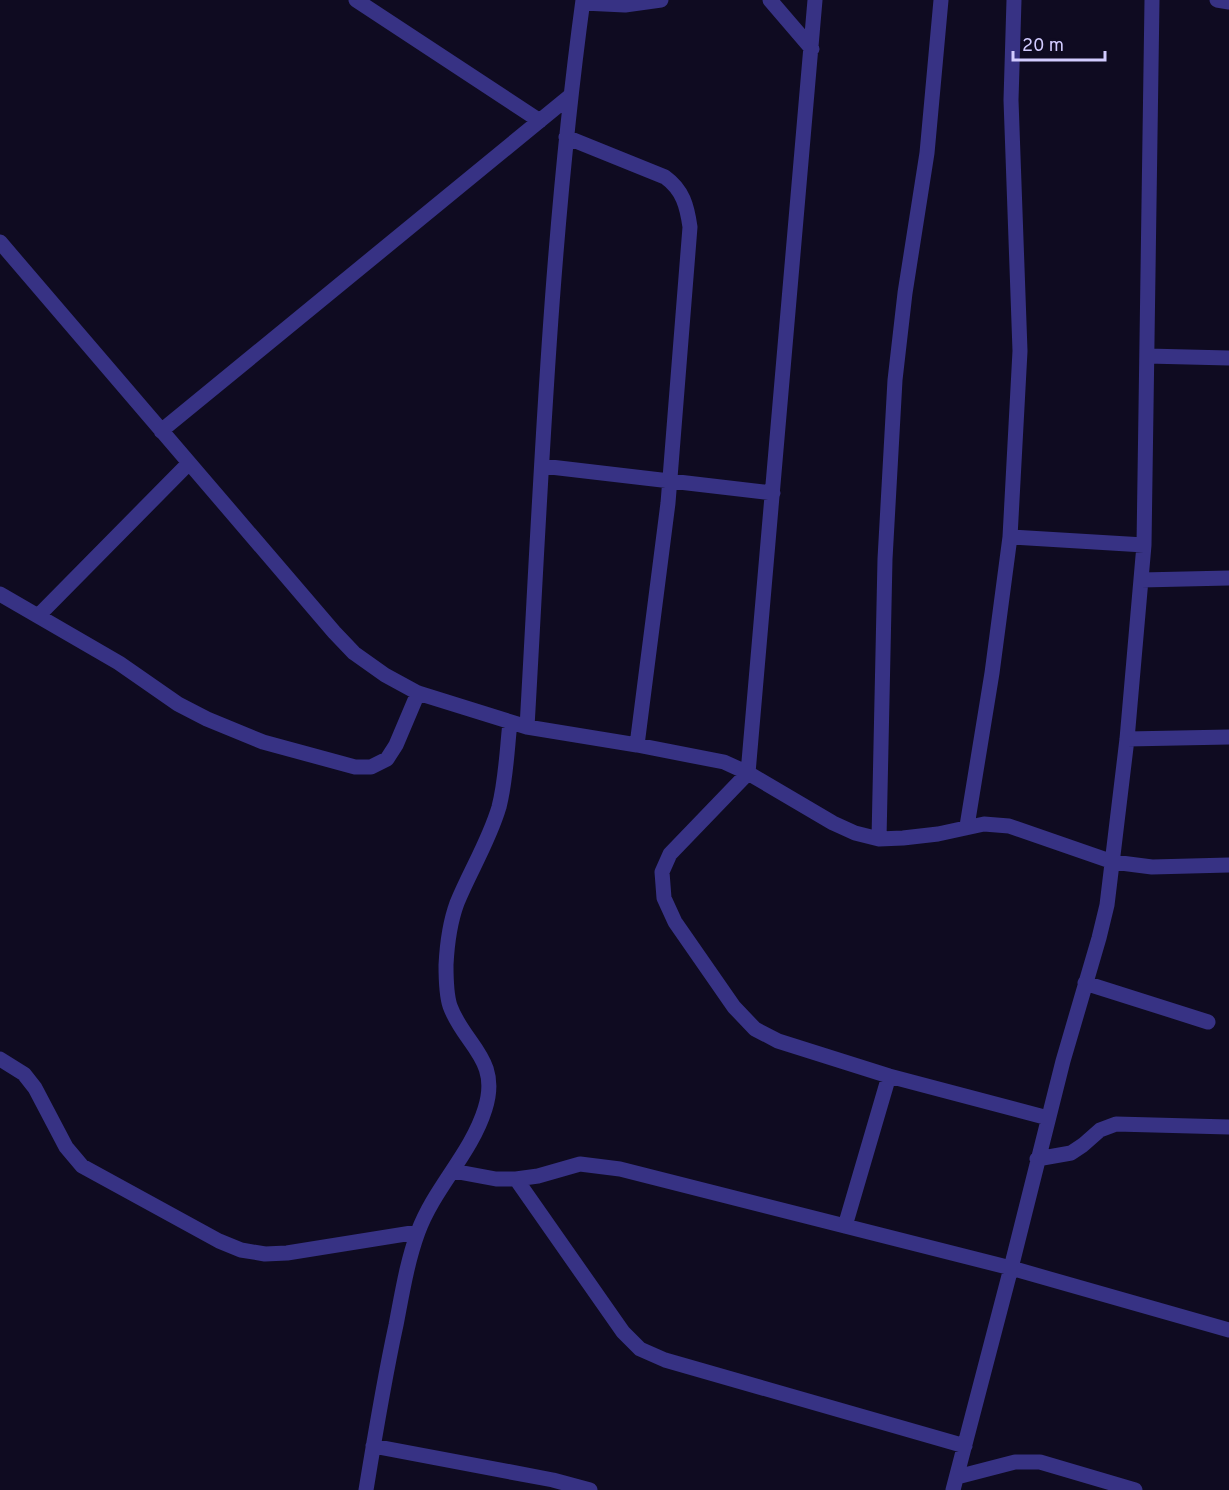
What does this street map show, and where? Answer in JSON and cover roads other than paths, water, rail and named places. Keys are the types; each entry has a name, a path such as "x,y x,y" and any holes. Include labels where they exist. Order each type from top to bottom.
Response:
{"street":[{"path":"356,0 540,121"},
{"path":"527,727 555,243 570,96 583,2 625,5 661,0"},
{"path":"770,0 812,49"},
{"path":"815,0 748,773 670,854 662,872 664,898 672,914 734,1007 755,1029 778,1041 890,1076 1048,1118"},
{"path":"879,839 885,559 895,380 903,304 928,142 941,0"},
{"path":"967,826 992,673 1010,537 1020,351 1011,100 1014,0"},
{"path":"955,1483 1037,1159 1102,927 1113,862 1127,739 1144,545 1152,0"},
{"path":"1217,0 1229,2"},
{"path":"161,431 570,96"},
{"path":"566,137 665,177 682,195 690,227 669,481 637,745"},
{"path":"0,243 334,632 354,653 385,675 418,693 527,727 724,762 748,773 833,823 855,833 879,839 938,834 984,824 1009,826 1113,862 1152,867 1229,865"},
{"path":"1147,356 1229,358"},
{"path":"38,616 189,463"},
{"path":"542,466 773,493"},
{"path":"1010,537 1144,545"},
{"path":"1141,580 1229,578"},
{"path":"0,594 119,663 178,704 207,720 263,742 355,767 371,767 387,759 396,745 418,693"},
{"path":"366,1490 377,1416 404,1283 418,1232 434,1200 471,1140 485,1110 488,1079 480,1054 450,1006 446,973 448,942 457,903 499,807 510,722"},
{"path":"1127,739 1229,737"},
{"path":"1085,983 1208,1022"},
{"path":"0,1059 24,1074 35,1088 66,1147 82,1166 219,1241 242,1250 265,1254 287,1253 418,1232"},
{"path":"845,1226 890,1076"},
{"path":"1037,1159 1071,1153 1100,1130 1116,1124 1229,1127"},
{"path":"453,1171 496,1179 516,1179 580,1164 620,1169 1011,1268 1229,1330"},
{"path":"516,1179 623,1332 640,1349 665,1360 965,1446"},
{"path":"373,1446 553,1480 590,1490"},
{"path":"955,1483 1015,1462 1040,1462 1135,1490"}]}
